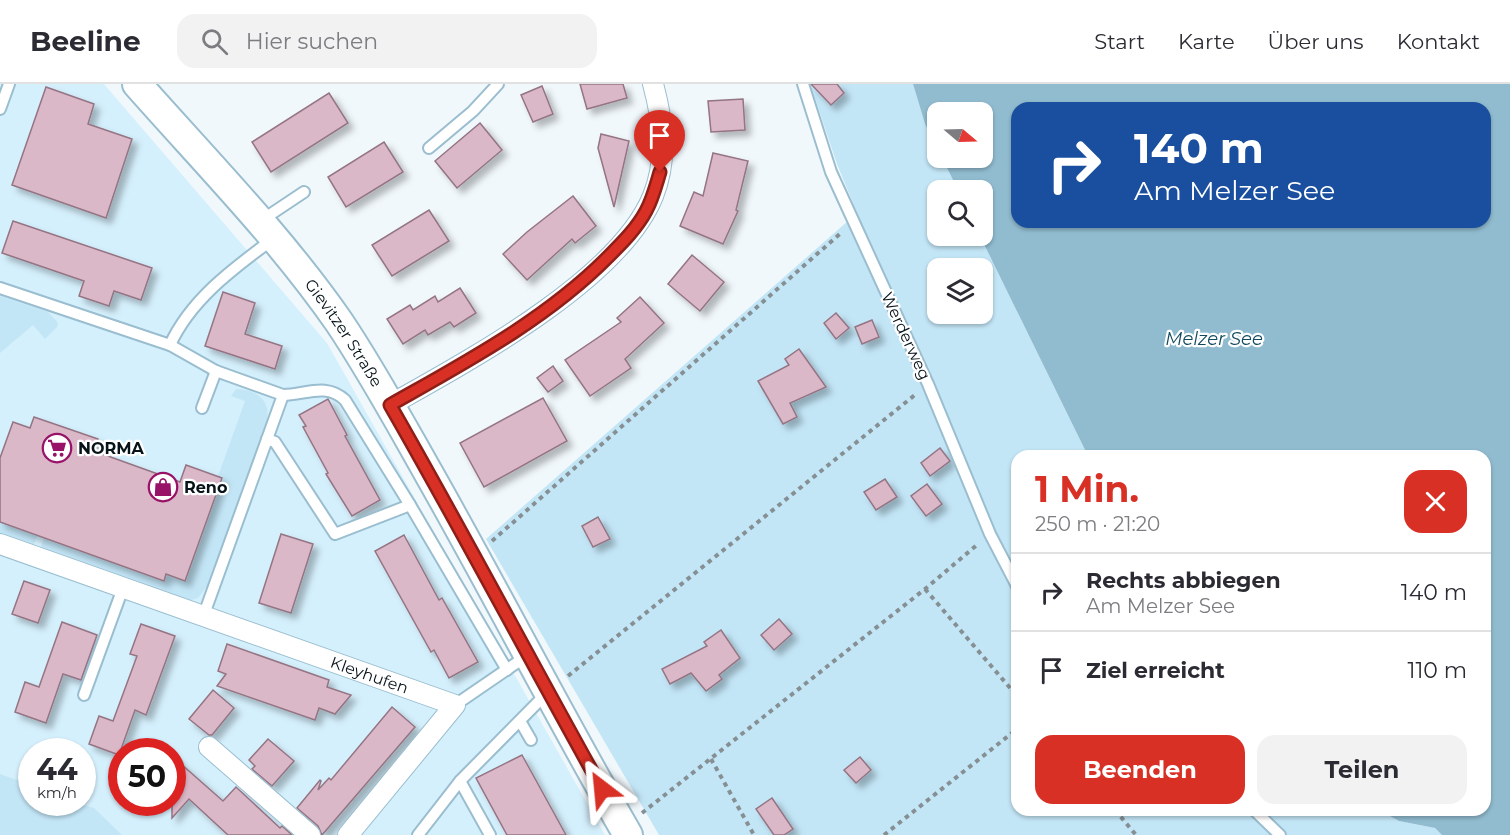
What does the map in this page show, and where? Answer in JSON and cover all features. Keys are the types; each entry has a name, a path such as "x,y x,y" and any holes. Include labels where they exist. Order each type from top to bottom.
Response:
{"main road":[{"name":"Gievitzer Straße","path":"136,84 266,230 339,323 390,405 476,556 518,662 548,693 626,832"}],"street":[{"path":"390,405 513,333 566,295 597,268 635,227 654,194 663,154 663,129 653,84"},
{"name":"Kleyhufen","path":"0,544 455,705"},
{"path":"348,835 455,705"},
{"path":"209,747 310,835"}],"lane":[{"path":"0,109 9,84"},
{"path":"429,148 473,111 498,84"},
{"name":"Werderweg","path":"803,84 831,172 928,384 990,534 1011,574"},
{"path":"170,345 177,330 192,309 266,230 276,210 304,192"},
{"path":"0,288 170,345 216,371 283,395 322,389 338,394 345,400 410,505 518,662 455,705"},
{"path":"202,408 216,371"},
{"path":"203,617 283,395"},
{"path":"267,439 275,442 335,534 410,505"},
{"path":"84,695 123,588"},
{"path":"418,835 460,781 548,693"},
{"path":"520,721 531,740"},
{"path":"460,781 490,835"},
{"path":"1260,816 1280,835"}],"path":[{"path":"476,556 854,222"},
{"path":"548,693 928,384"},
{"path":"626,832 711,759 925,589 990,534"},
{"path":"925,589 1011,689"},
{"path":"884,835 1011,734"},
{"path":"711,759 754,835"},
{"path":"1120,816 1136,835"}],"shaded area":[{"path":"0,84 104,84 327,343 605,835 0,835"},
{"path":"810,84 913,84 927,128 927,168 947,168 953,180 927,180 927,246 985,246 991,258 927,258 927,324 993,324 993,262 1085,450 1011,450 1011,816 1390,816 1399,821 1435,828 1442,835 659,835 486,539 857,213 837,164"},
{"path":"0,296 48,312 58,323 57,327 45,339 33,325 0,353"},
{"path":"236,389 255,393 260,397 267,406 267,419 208,585 198,598 188,601 103,569 95,571 39,552 44,538 164,581 166,574 185,581 222,478 218,476 245,401 231,396"},
{"path":"0,522 37,536 32,550 0,539"},
{"path":"0,774 18,780 18,816 96,816 96,810 122,835 0,835"}],"water":[{"name":"Melzer See","path":"913,84 1510,84 1510,835 1442,835 1435,828 1399,821 1390,816 1491,816 1491,450 1085,450 993,262 993,258 991,258 985,246 993,246 993,180 953,180 947,168 993,168 993,102 927,102 927,128"}],"building":[{"path":"580,84 623,84 627,98 587,109"},
{"path":"811,84 837,84 844,93 831,105"},
{"path":"542,86 553,114 533,122 521,95"},
{"path":"46,87 94,104 88,124 132,139 106,218 12,185"},
{"path":"329,93 348,123 271,172 252,142"},
{"path":"743,99 745,130 711,132 708,101"},
{"path":"480,123 502,150 457,188 435,161"},
{"path":"601,134 629,141 614,207 598,148"},
{"path":"384,142 403,172 346,207 328,177"},
{"path":"713,153 748,161 736,210 738,211 723,244 680,226 694,192 703,196"},
{"path":"573,196 596,226 575,243 572,239 527,280 503,254"},
{"path":"429,210 449,241 392,276 372,245"},
{"path":"13,221 152,268 141,300 114,291 109,306 79,296 84,281 2,253"},
{"path":"692,255 724,282 700,311 668,284"},
{"path":"460,288 476,313 454,327 450,322 428,335 425,330 403,344 387,319 410,305 413,310 435,296 438,302"},
{"path":"223,292 255,303 245,334 282,346 275,369 205,346"},
{"path":"640,297 664,323 625,359 631,368 590,396 565,360 621,322 617,318"},
{"path":"836,313 849,328 836,339 824,323"},
{"path":"872,320 879,337 862,344 855,327"},
{"path":"799,349 826,387 790,403 797,417 783,424 758,381 789,365 785,359"},
{"path":"553,366 563,381 548,392 537,378"},
{"path":"543,398 567,441 484,487 460,443"},
{"path":"328,399 347,435 345,436 380,500 352,516 326,474 328,473 299,415"},
{"path":"34,417 98,439 94,451 180,482 186,465 222,478 185,581 166,574 164,581 0,522 0,458 13,422 30,428"},
{"path":"940,448 950,461 930,476 921,463"},
{"path":"885,479 897,497 876,510 864,492"},
{"path":"927,484 942,504 926,516 911,496"},
{"path":"598,517 610,539 593,547 582,526"},
{"path":"281,534 313,544 291,613 259,603"},
{"path":"404,535 439,600 442,598 478,662 449,678 434,650 431,652 375,551"},
{"path":"24,581 50,590 38,623 12,614"},
{"path":"779,619 792,634 774,650 761,635"},
{"path":"62,622 97,635 81,680 63,674 46,723 15,712 25,682 39,687"},
{"path":"141,624 175,636 146,715 135,710 125,738 108,738 108,751 96,747 96,738 91,738 99,716 113,721 137,656 130,654"},
{"path":"721,630 740,658 719,675 722,679 706,691 691,673 670,684 662,669 707,646 704,642"},
{"path":"227,644 329,680 327,687 351,695 335,714 319,708 315,720 217,686 226,674 218,671"},
{"path":"213,690 234,708 212,735 209,735 189,719"},
{"path":"392,707 415,727 322,835 318,826 297,808 320,780 318,790 329,778 331,780"},
{"path":"268,739 294,761 272,786 252,769 255,766 249,760"},
{"path":"522,755 566,835 507,835 476,778"},
{"path":"860,757 871,770 856,783 844,770"},
{"path":"186,768 223,801 236,787 280,828 282,826 292,835 228,835 189,799 186,802"},
{"path":"772,798 793,829 784,835 774,835 756,809"}],"place":[{"name":"NORMA","path":"57,448"},
{"name":"Reno","path":"163,487"}],"route":[{"path":"602,789 548,693 476,556 390,405 513,333 566,295 597,268 635,227 654,194 660,172"}]}
